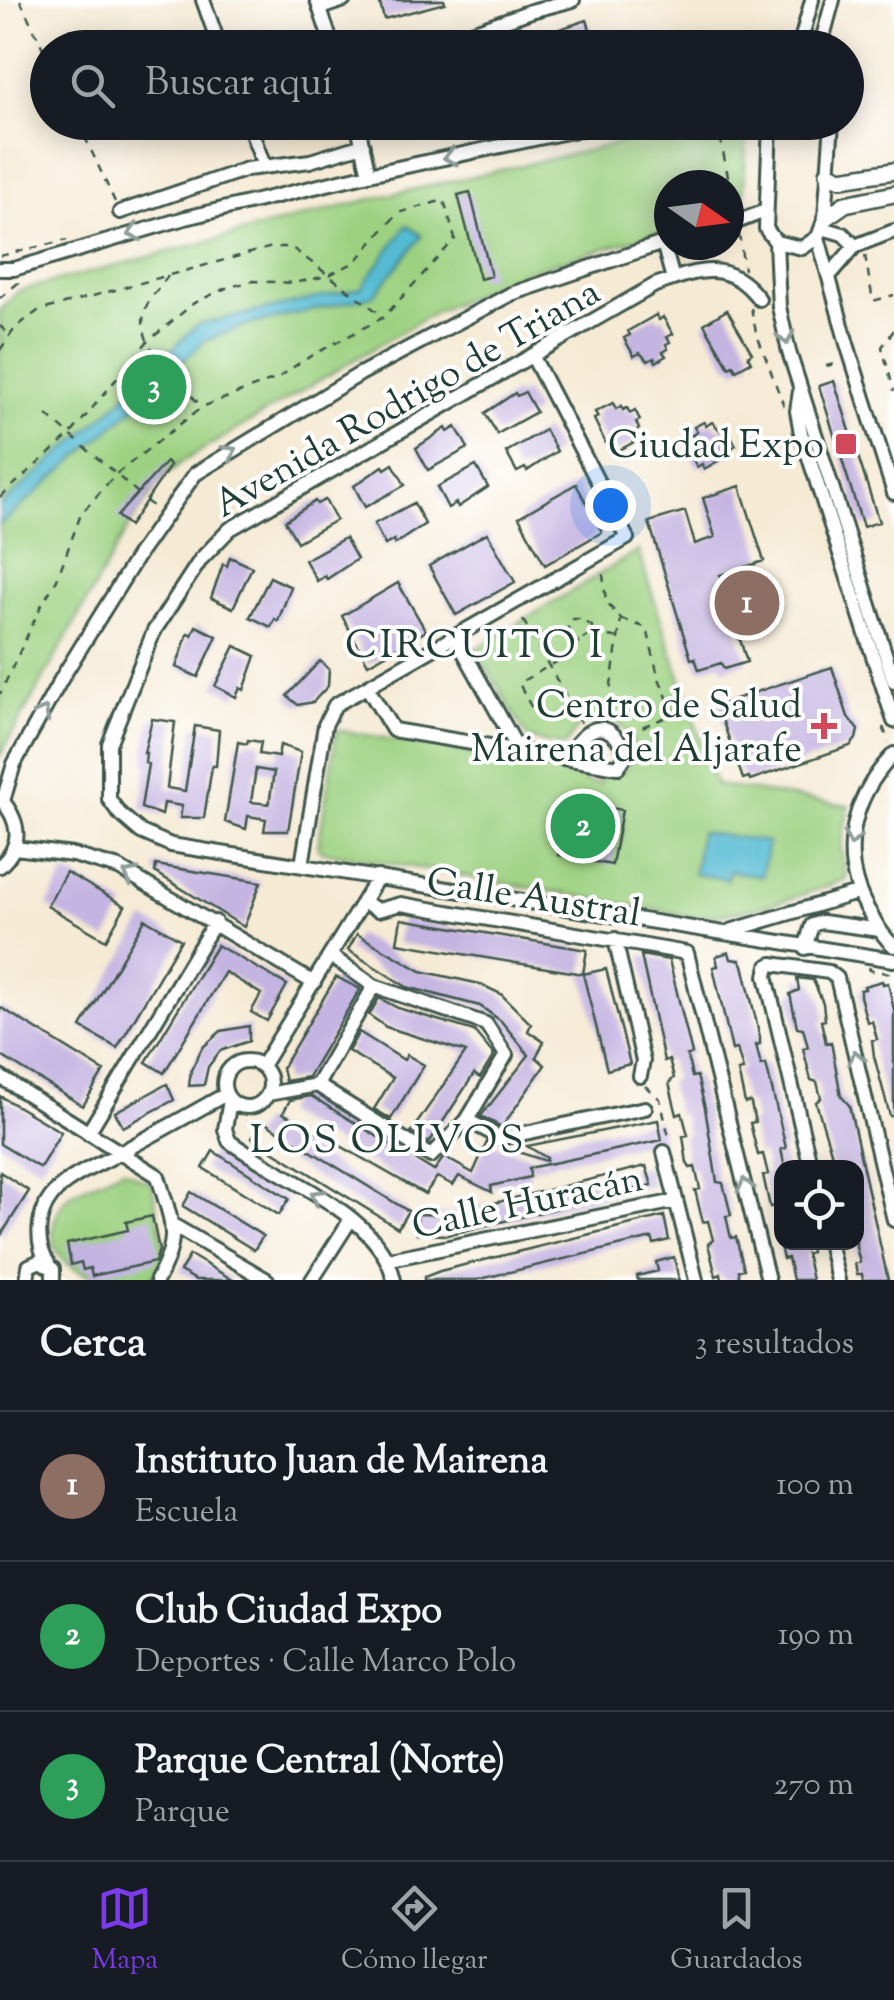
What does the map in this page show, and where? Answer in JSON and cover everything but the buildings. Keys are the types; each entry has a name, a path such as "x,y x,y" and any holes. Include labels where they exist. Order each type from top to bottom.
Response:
{"main road":[{"path":"828,173 840,180 894,171"},
{"path":"822,228 845,204 894,194"}],"street":[{"path":"203,0 214,30"},
{"path":"327,30 318,4 344,0"},
{"path":"476,30 573,0"},
{"path":"804,30 812,0"},
{"path":"825,30 833,0"},
{"path":"255,140 264,166"},
{"path":"361,140 369,174"},
{"path":"0,269 185,218 529,140"},
{"path":"769,140 766,229 776,242 779,307 800,388 894,681"},
{"path":"831,140 822,228 829,276 889,460 894,493"},
{"path":"120,212 247,169 310,161 363,145"},
{"path":"744,220 765,211"},
{"path":"776,242 802,248 822,228"},
{"path":"822,228 843,234 859,246"},
{"path":"829,276 859,246 894,230"},
{"path":"0,866 14,848 18,834 16,820 2,800 14,764 140,552 195,474 360,374 511,294 654,246"},
{"path":"669,260 673,279"},
{"name":"Avenida Rodrigo de Triana","path":"302,866 171,845 141,832 109,799 110,744 154,632 201,559 230,529 655,285 698,270 719,270 746,282"},
{"path":"746,282 759,299"},
{"path":"533,357 627,538 334,705 325,725 302,866 894,960"},
{"path":"800,388 797,411 801,432 894,721"},
{"path":"455,636 519,751"},
{"path":"367,686 394,730 519,751 562,758 618,767 625,756 623,742 606,730 586,734 575,750 562,758"},
{"path":"894,754 859,804 849,854 857,893 894,946"},
{"path":"14,848 73,855 119,868 314,983"},
{"path":"262,1066 378,877"},
{"path":"725,933 857,893"},
{"name":"Calle Austral","path":"363,902 378,910 401,904 683,951 691,962 768,1280"},
{"path":"770,941 763,930 773,918"},
{"path":"88,1133 216,922"},
{"path":"805,948 812,925 822,922 880,930"},
{"path":"614,939 642,1061 640,1076"},
{"path":"51,1270 40,1240 42,1214 64,1184 228,1098 251,1107 268,1094 316,1085 431,1156 467,1120 506,1055 486,1024 374,986 330,956"},
{"path":"809,1160 766,976 772,964 829,972 837,978 894,1220"},
{"path":"316,1085 374,986"},
{"path":"268,1094 270,1079 262,1066 249,1061 230,1068 224,1080 229,1142 352,1219 390,1260 394,1280"},
{"path":"0,1077 158,1176 172,1224 172,1253 157,1280"},
{"path":"467,1120 500,1138 645,1108"},
{"path":"664,1152 696,1280"},
{"name":"Calle Huracán","path":"390,1260 676,1201"},
{"path":"312,1280 352,1219"},
{"path":"172,1224 267,1280"},
{"path":"831,1250 838,1280"},
{"path":"24,1277 36,1262 65,1280"}],"path":[{"path":"20,0 34,30"},
{"path":"86,140 120,212"},
{"path":"720,140 725,170"},
{"path":"0,497 70,435 147,342 194,303 226,288 253,282 294,283 326,276 355,262 398,213 444,200 455,239 384,317 278,378 202,407 115,475 81,514 57,579 0,694"},
{"path":"859,246 873,301 894,295"},
{"path":"0,350 38,312 272,248 291,247 384,317"},
{"path":"0,256 10,255"},
{"path":"741,260 756,332"},
{"path":"169,275 145,308 142,328 147,342 202,407"},
{"path":"0,326 10,336"},
{"path":"894,330 882,348 894,390"},
{"path":"826,366 834,364"},
{"path":"48,415 138,493"},
{"path":"146,501 162,513"},
{"path":"603,574 606,602 621,618 647,628 658,676 674,714 618,738"},
{"path":"606,730 621,618"},
{"path":"578,642 569,633 572,619 592,626 592,633"},
{"path":"522,620 586,734"},
{"path":"574,711 556,720 541,718 532,710 519,683 574,652 578,642 592,633 620,638"},
{"path":"640,1076 660,1099 671,1148 664,1152"}],"green space":[{"path":"633,140 746,140 744,187 744,170 654,170 654,234 527,271 435,312 182,462 161,479 129,526 0,756 0,311 18,291 371,199"},
{"path":"638,551 716,785 849,806 841,847 847,879 752,909 692,916 320,851 337,730 582,771 585,782 599,784 603,770 621,773 631,761 634,749 624,729 603,719 591,720 578,728 565,746 528,739 476,649"},
{"path":"123,1169 152,1184 166,1254 151,1280 88,1274 63,1260 56,1248 54,1223 68,1197"}],"water":[{"path":"407,225 422,236 373,296 241,327 204,341 152,392 0,525 0,506 107,413 197,325 361,288"},
{"path":"700,832 768,842 762,876 729,871 727,879 694,874"}],"place":[{"name":"Parque Central (Norte)","path":"154,387"},
{"name":"Ciudad Expo","path":"846,444"},
{"name":"Instituto Juan de Mairena","path":"747,603"},
{"name":"Centro de Salud Mairena del Aljarafe","path":"824,726"},
{"name":"Club Ciudad Expo","path":"583,826"}],"district":[{"name":"CIRCUITO I","path":"475,643"},
{"name":"LOS OLIVOS","path":"388,1138"}]}
